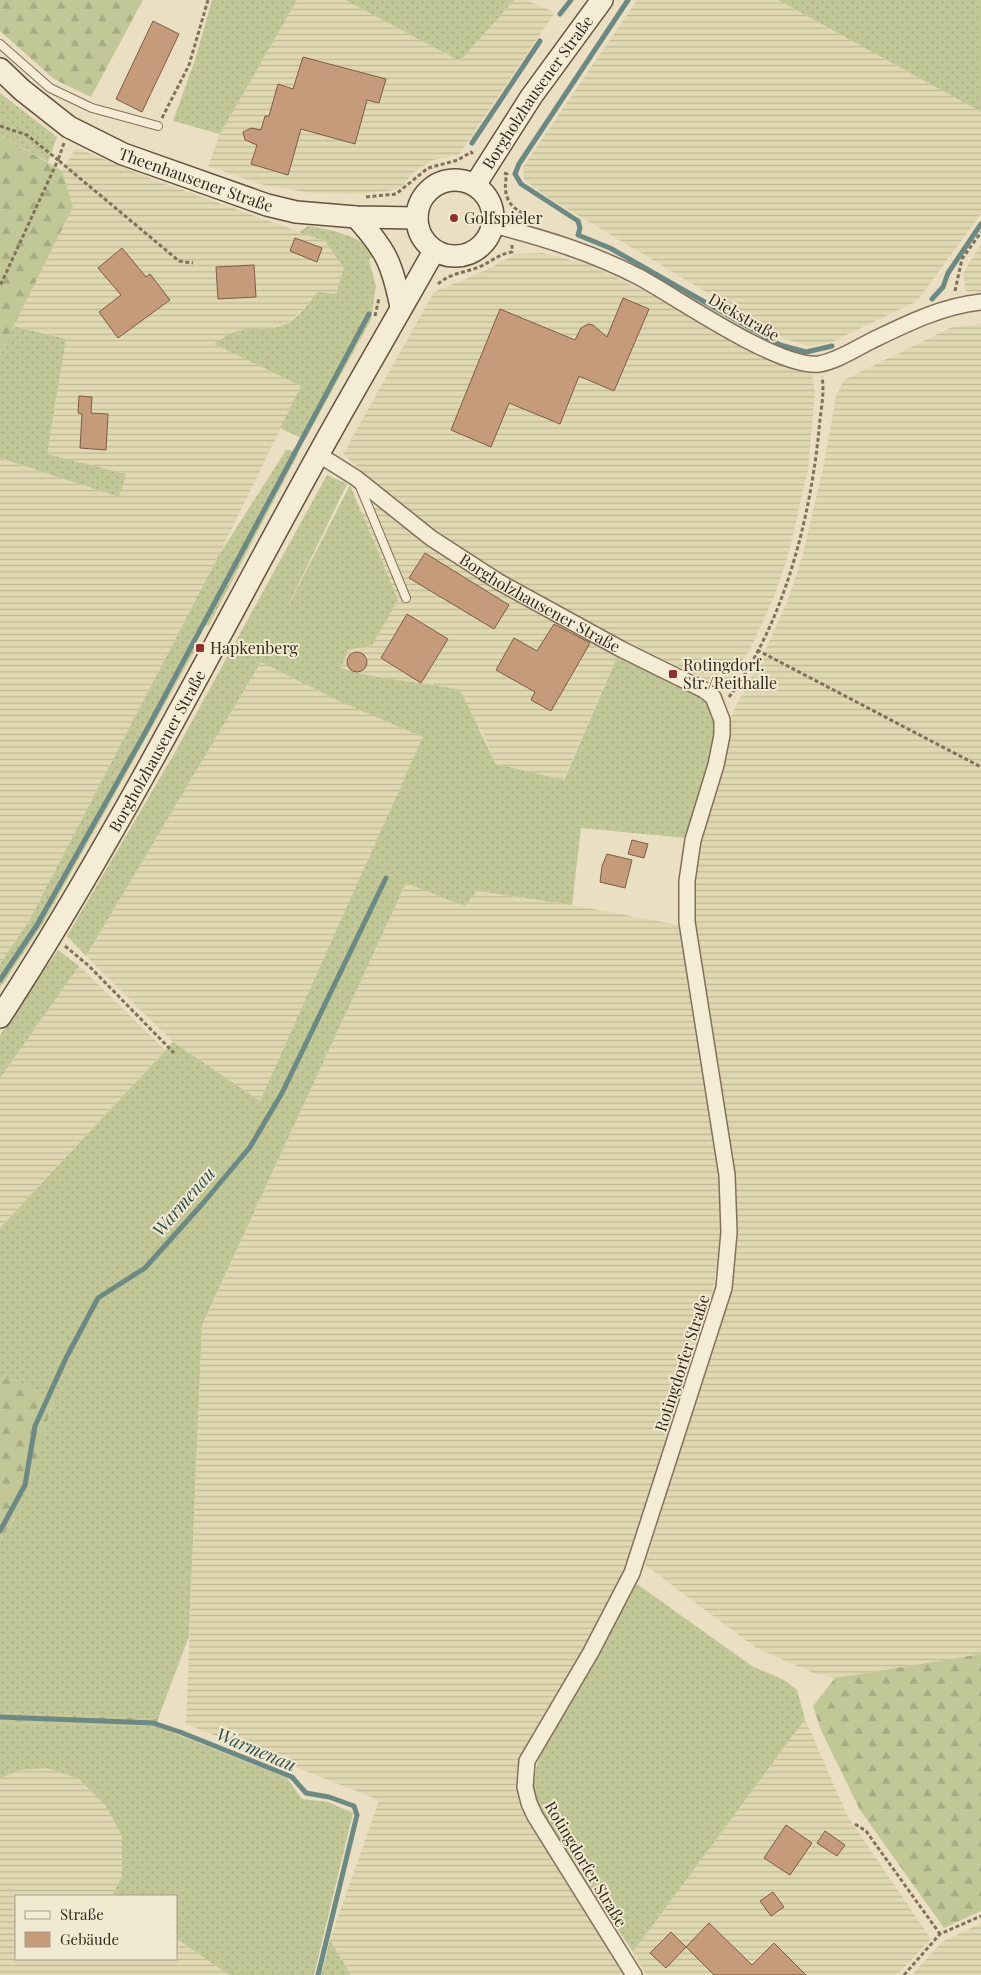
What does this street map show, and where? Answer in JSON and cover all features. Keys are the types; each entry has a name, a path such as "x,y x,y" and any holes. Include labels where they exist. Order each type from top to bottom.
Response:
{"main road":[{"name":"Borgholzhausener Straße","path":"475,185 531,97 602,0"},
{"name":"Theenhausener Straße","path":"0,69 22,90 69,127 122,154 267,206 296,212 358,207 416,218"},
{"path":"456,180 475,185 484,192 490,202 493,226 489,237 481,247 470,254 458,257 446,256 434,251 424,242 416,218 422,198 436,184 456,180"},
{"path":"358,207 386,256 401,307"},
{"name":"Borgholzhausener Straße","path":"0,1017 53,936 166,739 318,454 434,251"}],"street":[{"name":"Diekstraße","path":"493,226 557,243 589,254 639,277 774,355 807,363 820,364 842,356 907,324 957,304 981,302"},
{"name":"Borgholzhausener Straße","path":"318,454 356,478 431,538 499,582 621,649 704,690 718,705"},
{"name":"Rotingdorfer Straße","path":"634,1975 535,1816 528,1803 525,1787 527,1761 591,1652 632,1573 724,1288 729,1232 728,1175 688,922 687,881 693,840 716,765 722,735 722,720 718,705"}],"lane":[{"path":"0,44 50,88 92,108 158,126"},
{"path":"356,478 406,598"}],"path":[{"path":"158,126 190,65 208,0"},
{"path":"0,126 26,135 179,262 193,263"},
{"path":"0,286 58,160 69,127"},
{"path":"358,207 396,194 428,168 458,160 471,152 488,163"},
{"path":"957,304 955,292 962,259 981,232"},
{"path":"718,705 729,696 758,650 780,599 796,553 815,468 823,384 820,364"},
{"path":"758,650 981,767"},
{"path":"53,936 89,966 174,1053"},
{"path":"856,1824 866,1831 940,1934"},
{"path":"904,1975 940,1934 981,1916"}],"shaded area":[{"path":"297,0 345,0 460,61 514,0 525,0 555,12 459,155 433,160 413,173 401,187 389,191 353,194 311,193 260,184 208,166 220,134"},
{"path":"637,0 778,0 981,112 981,214 917,301 830,343 807,346 783,338 544,195 524,179 523,167"},
{"path":"76,148 160,182 325,241 344,268 336,294 318,293 303,310 287,323 271,328 244,330 214,344 301,386 219,555 29,921 0,964 0,458 119,497 125,474 47,454 66,339 14,326 73,207 62,171"},
{"path":"981,244 981,292 966,291 963,273"},
{"path":"543,253 588,264 663,300 770,361 812,374 815,392 808,469 789,552 774,597 751,647 724,688 623,640 503,576 405,510 343,454 434,292 489,269 515,254"},
{"path":"981,324 981,1654 835,1678 813,1673 755,1647 645,1565 729,1293 737,1232 735,1174 695,922 695,881 701,842 722,765 732,714 765,651 787,602 802,558 823,468 836,397 844,380 952,327"},
{"path":"381,506 618,655 563,780 496,764 482,731 433,684 413,683 357,674 341,668 348,650 398,600 361,513"},
{"path":"261,662 341,702 424,737 260,1101 173,1042 86,956"},
{"path":"406,883 465,905 476,891 572,905 679,925 718,1175 721,1231 714,1286 625,1569 587,1648 519,1759 516,1787 520,1806 623,1975 351,1975 330,1940 379,1800 186,1724 202,1326"},
{"path":"79,966 165,1050 0,1228 0,1078"},
{"path":"805,1719 848,1817 931,1939 897,1975 646,1975 633,1952"},
{"path":"46,1768 78,1778 106,1806 122,1836 122,1877 113,1894 114,1895 15,1895 15,1960 178,1960 178,1939 229,1975 0,1975 0,1778 20,1770"},
{"path":"981,1923 981,1975 912,1975 942,1942"}],"green space":[{"path":"0,0 143,0 91,97 54,79 0,31"},
{"path":"212,0 297,0 220,134 173,121 195,60"},
{"path":"345,0 514,0 460,61"},
{"path":"778,0 981,0 981,112"},
{"path":"0,93 57,137 48,162 0,135"},
{"path":"0,135 62,171 73,207 0,354"},
{"path":"308,226 345,234 369,247 376,254 369,260 376,286 371,320 305,440 280,428 301,386 214,344 241,330 272,328 288,323 304,309 318,292 336,294 344,268 325,241 299,232"},
{"path":"14,326 66,339 47,454 126,474 119,497 0,458 0,354"},
{"path":"286,450 298,454 209,625 203,626 196,639 197,646 42,925 0,988 0,964 29,921 219,555"},
{"path":"327,475 347,484 284,614 350,485 398,600 372,645 348,650 341,668 371,676 460,690 496,764 564,780 618,655 698,694 709,707 713,724 710,763 686,838 581,828 572,905 477,891 465,906 406,883 202,1325 189,1636 158,1719 0,1713 0,1541 14,1520 54,1402 17,1381 0,1378 0,1228 173,1042 260,1101 423,737 341,702 261,662 86,956 67,936 174,754"},
{"path":"58,950 79,966 0,1078 0,1035"},
{"path":"0,1378 17,1381 54,1402 26,1493 16,1515 0,1541"},
{"path":"637,1584 752,1666 784,1680 797,1690 805,1719 633,1952 541,1815 535,1798 534,1782 543,1748"},
{"path":"981,1654 981,1911 944,1928 860,1810 821,1730 813,1706 835,1678"},
{"path":"0,1713 158,1719 156,1726 0,1723"},
{"path":"0,1723 156,1726 287,1778 302,1799 328,1802 353,1813 314,1975 229,1975 178,1939 178,1895 113,1894 122,1877 122,1836 106,1806 78,1778 46,1768 20,1770 0,1778"},
{"path":"330,1940 351,1975 321,1975"}],"building":[{"path":"153,21 179,34 142,112 116,99"},
{"path":"303,57 386,79 379,103 367,100 355,144 301,129 288,175 251,164 257,145 245,140 243,132 251,128 261,130 265,116 269,116 278,84 293,89"},
{"path":"295,238 322,248 317,262 290,251"},
{"path":"122,248 146,277 150,274 170,300 118,338 99,312 121,295 98,268"},
{"path":"254,265 256,297 218,299 216,267"},
{"path":"623,298 649,309 614,391 579,376 560,424 509,403 491,447 451,430 500,309 575,340 581,328 588,324 593,325 607,337"},
{"path":"79,396 92,397 91,413 108,414 106,450 80,448 82,414 78,413"},
{"path":"425,553 509,605 494,629 409,578"},
{"path":"407,614 448,639 421,683 381,658"},
{"path":"554,624 590,643 551,711 531,700 535,692 496,670 514,638 537,651"},
{"path":"357,652 364,655 367,662 364,669 357,672 350,669 347,662 350,655"},
{"path":"632,840 648,844 644,858 628,854"},
{"path":"607,854 632,860 625,888 600,882 602,866"},
{"path":"786,1825 812,1843 790,1875 764,1858"},
{"path":"825,1831 845,1845 837,1856 817,1843"},
{"path":"773,1892 784,1907 771,1916 760,1901"},
{"path":"709,1923 752,1965 774,1943 806,1975 714,1975 686,1947"},
{"path":"671,1932 686,1947 666,1968 650,1953"}],"waterway":[{"path":"560,14 571,0"},
{"path":"628,0 519,164 515,174 521,184 578,221 580,228 578,235 610,248 780,345 806,352 832,346"},
{"path":"472,143 540,41"},
{"path":"932,299 943,287 948,273 981,224"},
{"path":"0,980 37,925 145,733 369,314"},
{"name":"Warmenau","path":"0,1531 25,1485 35,1426 66,1358 98,1298 145,1268 250,1147 282,1093 386,878"},
{"name":"Warmenau","path":"0,1717 153,1723 292,1777 306,1793 329,1797 354,1806 357,1815 318,1975"}],"place":[{"name":"Golfspieler","path":"454,218"},
{"name":"Hapkenberg","path":"200,648"},
{"name":"Rotingdorf. Str./Reithalle","path":"673,674"}]}
